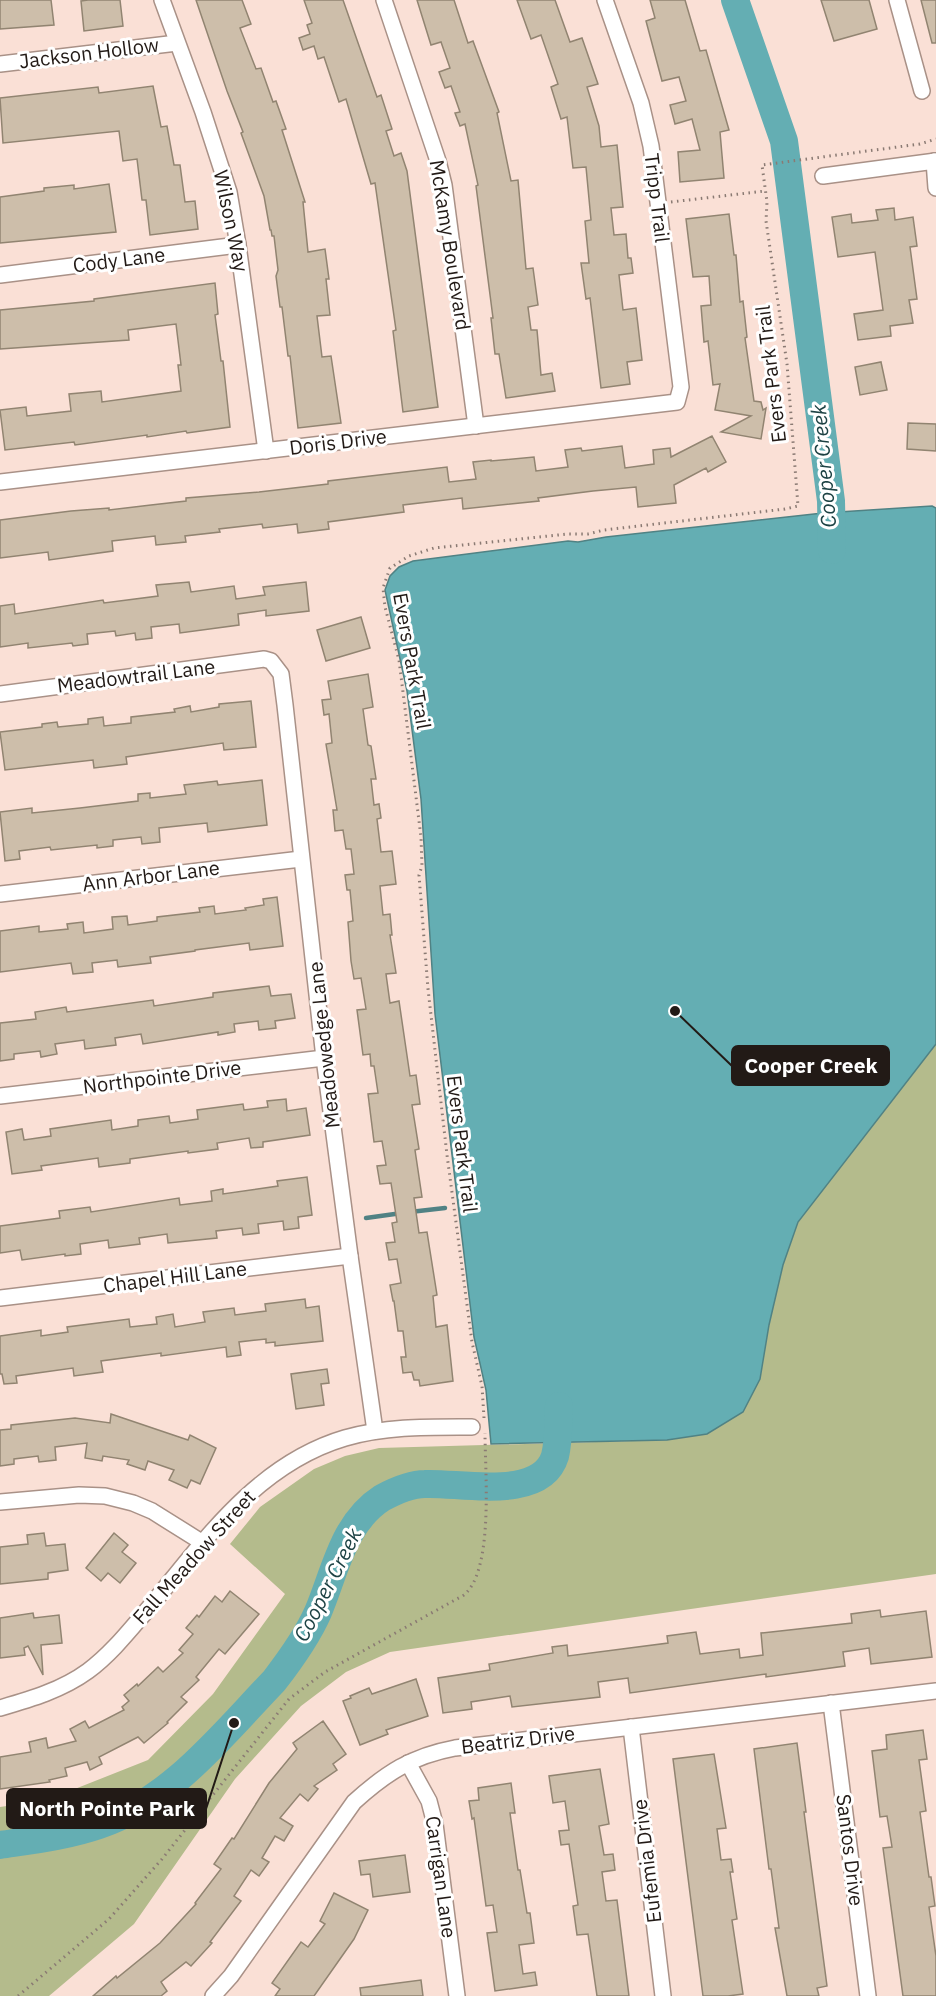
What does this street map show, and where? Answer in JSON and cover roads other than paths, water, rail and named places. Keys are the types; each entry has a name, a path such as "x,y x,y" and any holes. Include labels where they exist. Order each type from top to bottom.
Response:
{"street":[{"name":"Wilson Way","path":"162,0 203,112 229,192 266,451"},
{"name":"McKamy Boulevard","path":"384,0 444,185 476,426"},
{"name":"Tripp Trail","path":"605,0 641,103 651,146 681,387 677,402"},
{"path":"897,0 922,91"},
{"name":"Jackson Hollow","path":"0,64 177,42"},
{"path":"823,176 935,161 936,188"},
{"name":"Cody Lane","path":"0,275 238,245"},
{"name":"Doris Drive","path":"0,482 677,402"},
{"name":"Meadowtrail Lane","path":"0,694 264,659 271,661"},
{"name":"Meadowedge Lane","path":"271,661 281,674 293,766 301,859 314,949 324,1058 375,1431"},
{"name":"Ann Arbor Lane","path":"0,894 301,859"},
{"name":"Northpointe Drive","path":"0,1096 324,1058"},
{"name":"Chapel Hill Lane","path":"0,1298 350,1256"},
{"name":"Fall Meadow Street","path":"0,1708 30,1700 63,1686 88,1671 117,1646 247,1494 277,1471 311,1452 343,1439 375,1431 427,1427 481,1427"},
{"path":"0,1502 80,1495 105,1496 133,1503 152,1511 203,1543"},
{"name":"Beatriz Drive","path":"213,1996 231,1976 354,1802 378,1780 408,1763 434,1752 455,1748 936,1690"},
{"name":"Santos Drive","path":"831,1703 868,1996"},
{"name":"Eufemia Drive","path":"631,1727 663,1996"},
{"name":"Carrigan Lane","path":"408,1763 429,1801 435,1824 458,1996"}],"water":[{"path":"932,506 936,508 936,1044 798,1222 783,1265 769,1325 760,1379 743,1412 707,1434 667,1440 491,1444 486,1390 474,1337 435,1014 421,799 407,691 385,590 390,576 399,567 413,561 568,541 578,542 823,513"}],"waterway":[{"name":"Cooper Creek","path":"735,0 784,141 831,501 832,550"},
{"path":"410,1212 445,1208"},
{"path":"366,1218 402,1213"},
{"name":"Cooper Creek","path":"0,1845 62,1835 99,1825 150,1800 173,1783 235,1723 274,1681 292,1656 318,1612 349,1535 369,1508 387,1495 414,1485 497,1487 534,1480 547,1470 555,1456 559,1406"}],"place":[{"name":"Cooper Creek","path":"675,1011"},
{"name":"North Pointe Park","path":"234,1723"}]}
